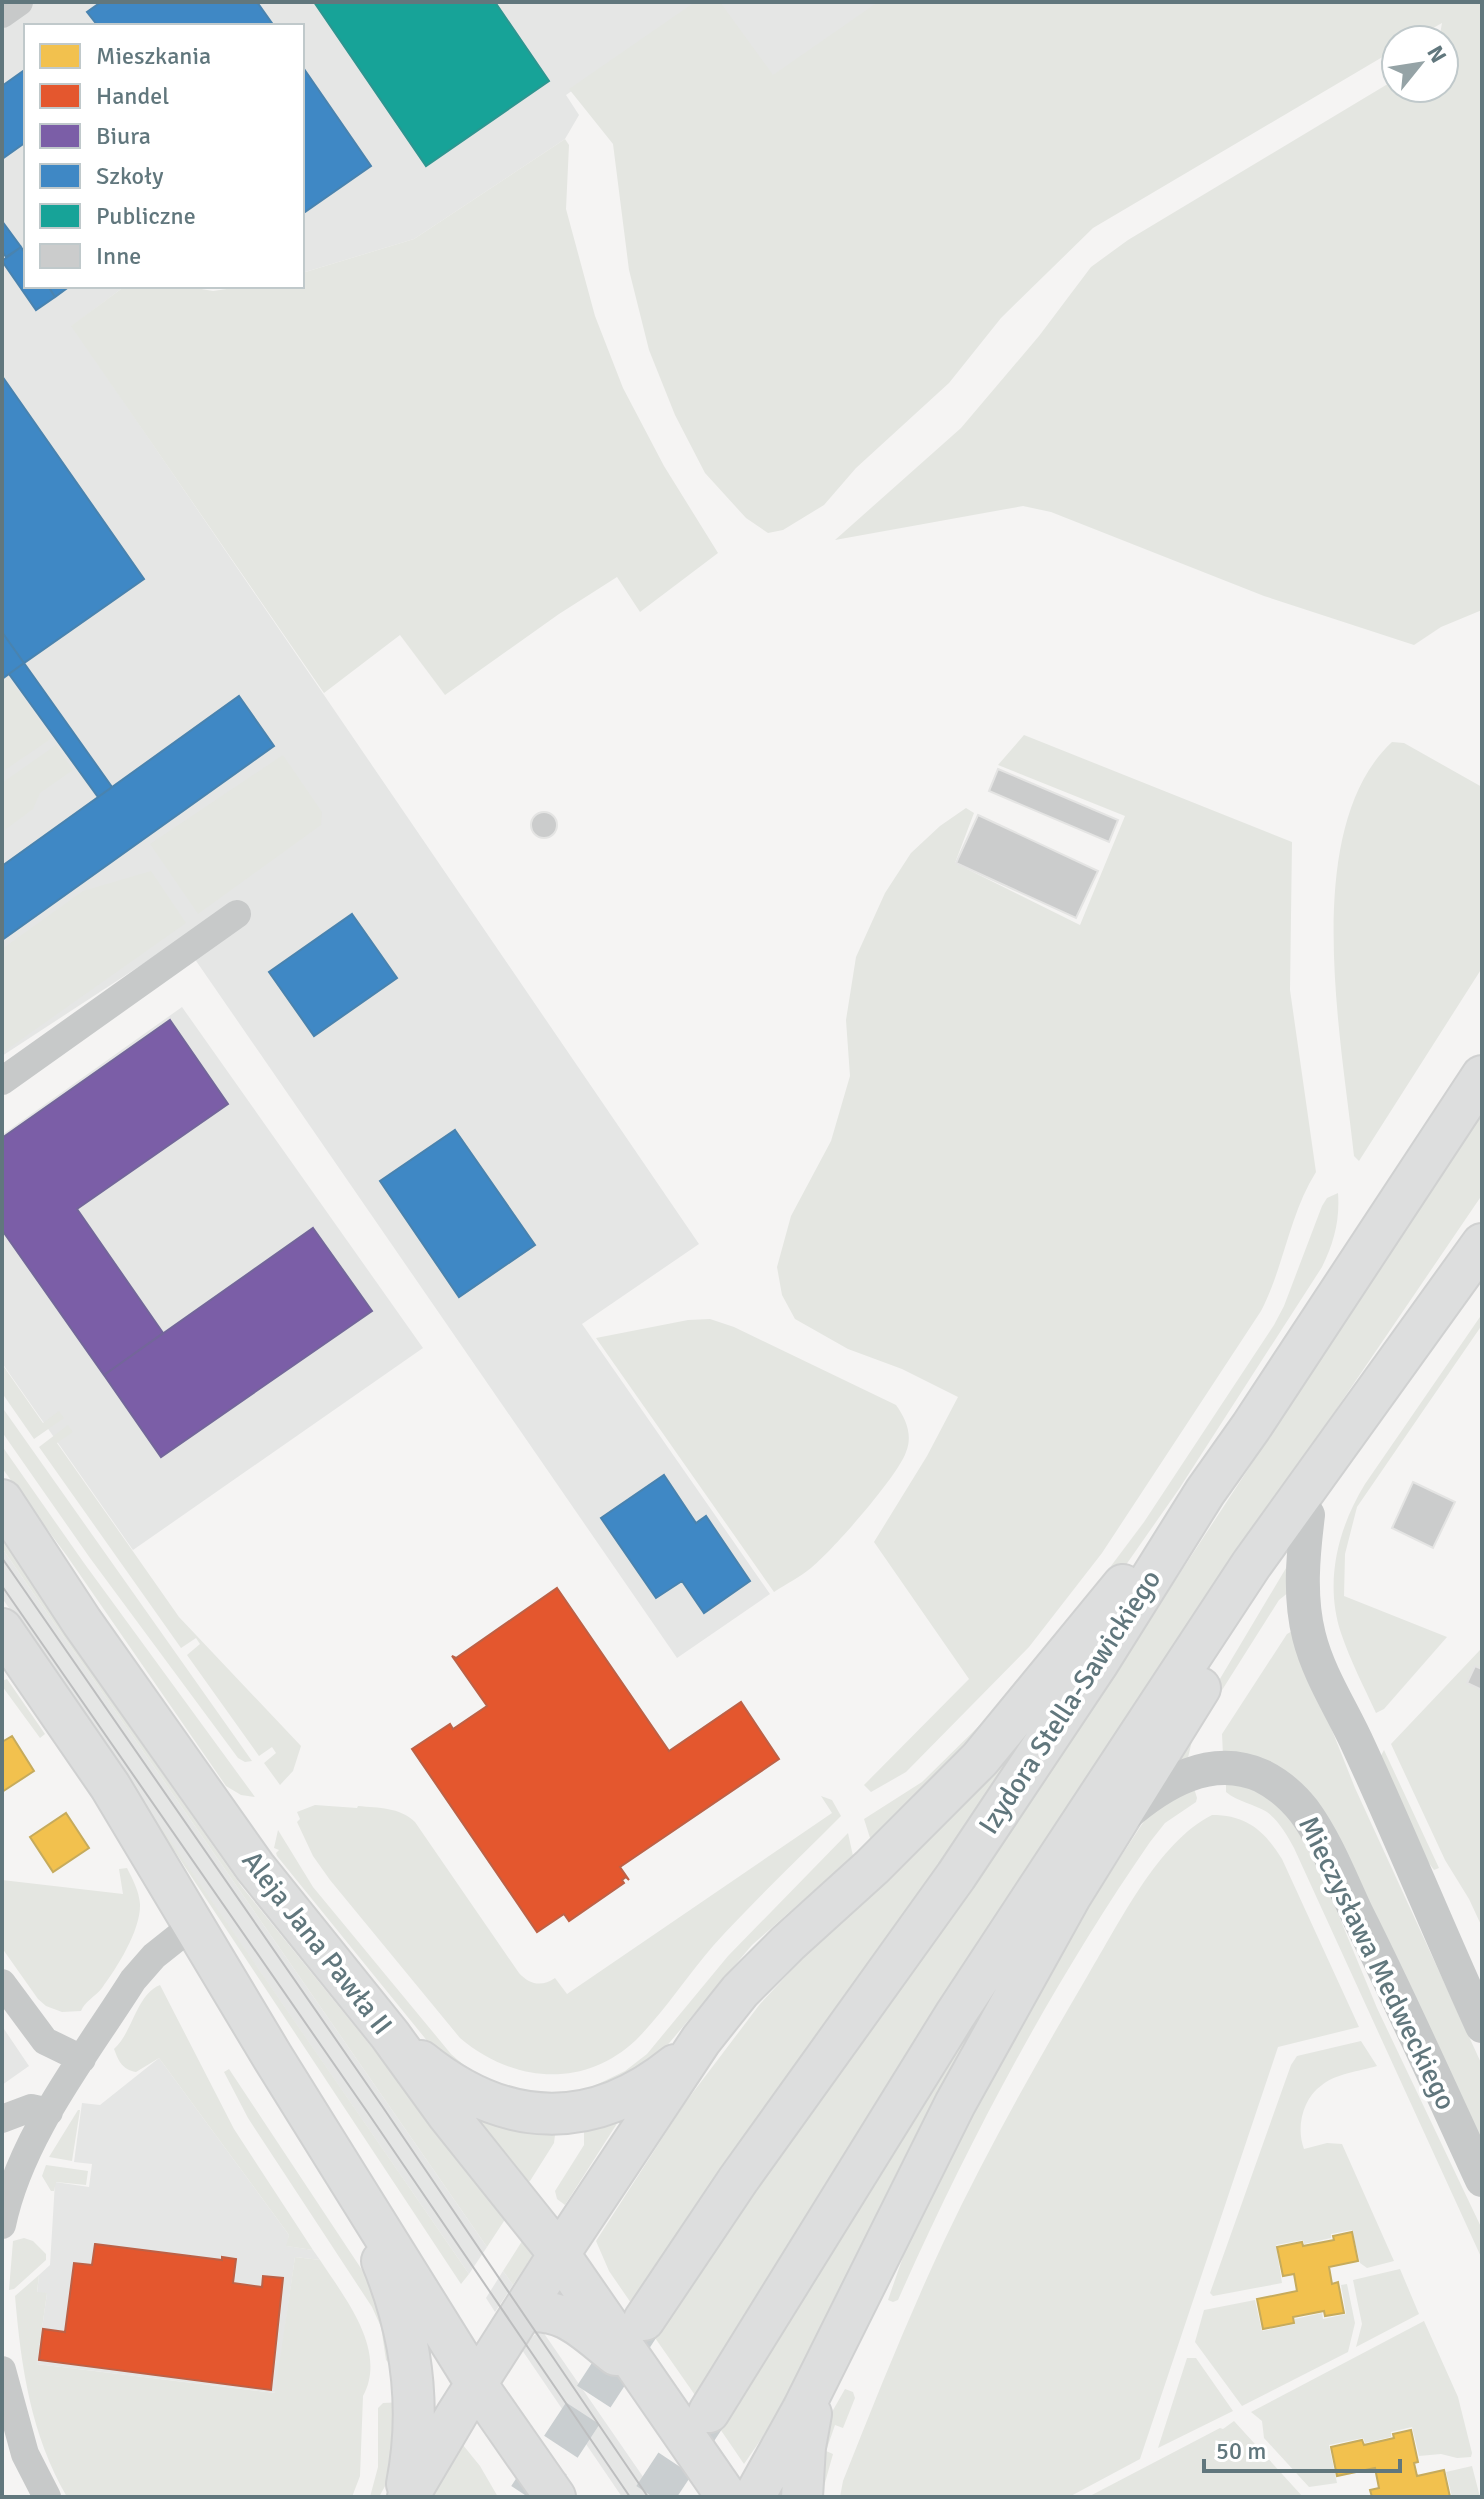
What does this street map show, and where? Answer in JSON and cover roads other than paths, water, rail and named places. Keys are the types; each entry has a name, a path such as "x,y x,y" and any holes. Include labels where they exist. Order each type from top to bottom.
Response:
{"main road":[{"name":"Izydora Stella-Sawickiego","path":"644,2320 738,2180 956,1876 1098,1663 1205,1492 1482,1076"},
{"path":"709,2412 955,2015 1251,1565 1482,1244"},
{"path":"754,2497 828,2358 955,2104 1070,1897 1308,1515 1321,1469"},
{"path":"406,2497 559,2254 701,2040 750,1982 980,1759 1097,1615 1205,1492"},
{"name":"Aleja Jana Pawła II","path":"2,1500 82,1622 247,1857 390,2035 448,2115 559,2254 727,2497"},
{"path":"2,1629 110,1786 477,2385 555,2497"},
{"path":"390,2035 445,2079 484,2102 516,2112 549,2115 597,2108 632,2094 664,2074 701,2040"},
{"path":"338,2158 398,2304 410,2356 414,2381 414,2447 406,2497"},
{"name":"Aleja Jana Pawła II","path":"522,2312 552,2311 567,2317 644,2377"},
{"path":"802,2497 809,2422 828,2358"}],"street":[{"path":"2,14 19,2"},
{"path":"2,1081 237,914"},
{"path":"1308,1515 1304,1609 1314,1652 1359,1746 1482,2026"},
{"name":"Mieczysława Medweckiego","path":"1118,1822 1143,1800 1173,1781 1207,1769 1250,1772 1274,1783 1295,1800 1317,1833 1380,1959 1482,2180"},
{"path":"4,2216 30,2142 82,2059 142,1968 193,1925"},
{"path":"2,1983 45,2041 82,2059"},
{"path":"2,2119 31,2108 49,2112"},
{"path":"2,2370 10,2437 47,2497"}],"tunnel":[{"path":"528,2497 640,2326"},
{"path":"653,2497 708,2414"}],"tram line":[{"path":"2,1558 382,2106 648,2497"},
{"path":"2,1586 630,2497"}]}
